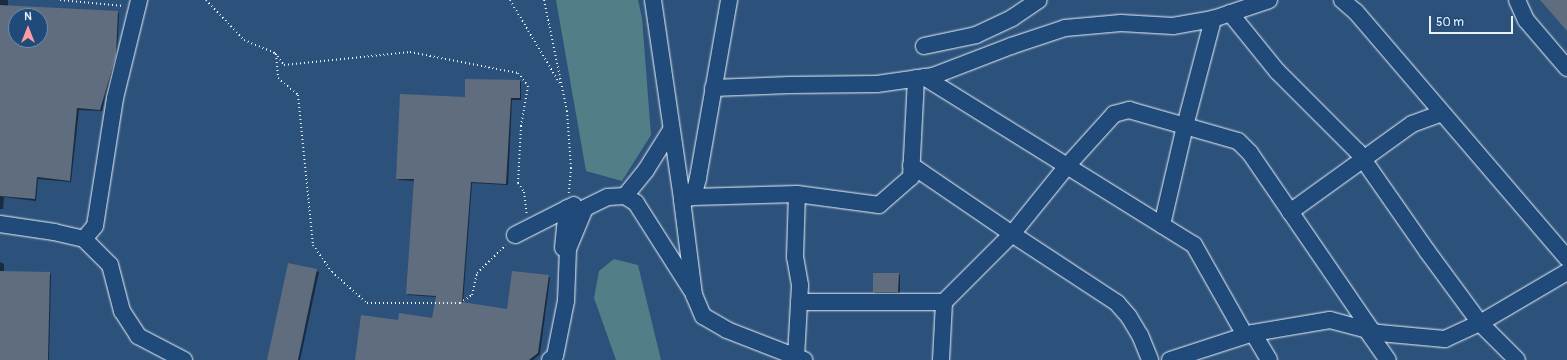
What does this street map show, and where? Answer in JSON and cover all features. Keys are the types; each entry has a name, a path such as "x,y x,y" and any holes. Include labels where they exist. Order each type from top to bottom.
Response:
{"street":[{"path":"653,0 671,130 688,198 694,295"},
{"path":"688,198 698,178 729,0"},
{"path":"924,46 976,35 1012,18 1039,0"},
{"path":"713,88 877,84 933,76 1011,46 1065,28 1121,23 1174,26 1213,19 1269,0"},
{"path":"1342,0 1356,12 1567,258"},
{"path":"1517,0 1526,20 1567,68"},
{"path":"84,239 95,226 115,98 138,4"},
{"path":"1230,13 1277,71 1364,159 1427,251 1480,323 1517,360"},
{"path":"1162,225 1185,126 1213,19"},
{"path":"688,198 797,194 880,205 911,177 920,78"},
{"path":"920,78 1067,166 1194,245 1249,334 1269,360"},
{"path":"941,360 944,302 1012,234 1067,166 1114,114 1129,110 1238,141 1250,153 1388,360"},
{"path":"1290,212 1412,124 1442,113"},
{"path":"625,196 646,170 671,130"},
{"path":"911,165 1117,303 1129,317 1140,335 1150,360"},
{"path":"550,360 555,356 566,301 568,249 585,208 608,197 625,196 636,203 694,295 703,316 726,330 800,358 800,285 795,257 797,194"},
{"path":"522,232 567,208 582,202 593,204"},
{"path":"566,301 561,271 567,208"},
{"path":"0,224 54,232 84,239 110,265 122,311 138,336 184,360"},
{"path":"1170,360 1249,334 1330,320 1368,330 1445,339 1480,323 1567,272"},
{"path":"799,302 944,302"}],"path":[{"path":"60,0 138,4"},
{"path":"206,0 244,40 275,53 284,65 410,52 518,73 528,86 521,126 518,183 524,192 522,232 477,273 472,295 460,303 367,304 332,272 313,245 298,95 278,78 275,53"},
{"path":"510,0 561,87"},
{"path":"544,0 566,111 571,168 567,208"}],"green space":[{"path":"556,0 638,0 642,18 651,135 622,181 586,171"},
{"path":"614,259 638,265 661,360 616,360 594,298 599,271"}],"building":[{"path":"1540,0 1567,0 1567,31"},
{"path":"0,5 118,11 116,55 100,110 77,108 70,181 37,177 35,199 0,196"},
{"path":"465,79 520,80 520,98 511,98 506,184 471,182 462,302 507,309 512,271 549,275 538,353 529,360 355,360 361,315 398,320 399,313 432,318 436,296 406,294 414,179 396,179 400,94 465,97"},
{"path":"288,263 317,269 298,360 267,360"},
{"path":"0,271 50,272 48,360 0,360"},
{"path":"873,273 899,273 898,292 873,292"}]}
